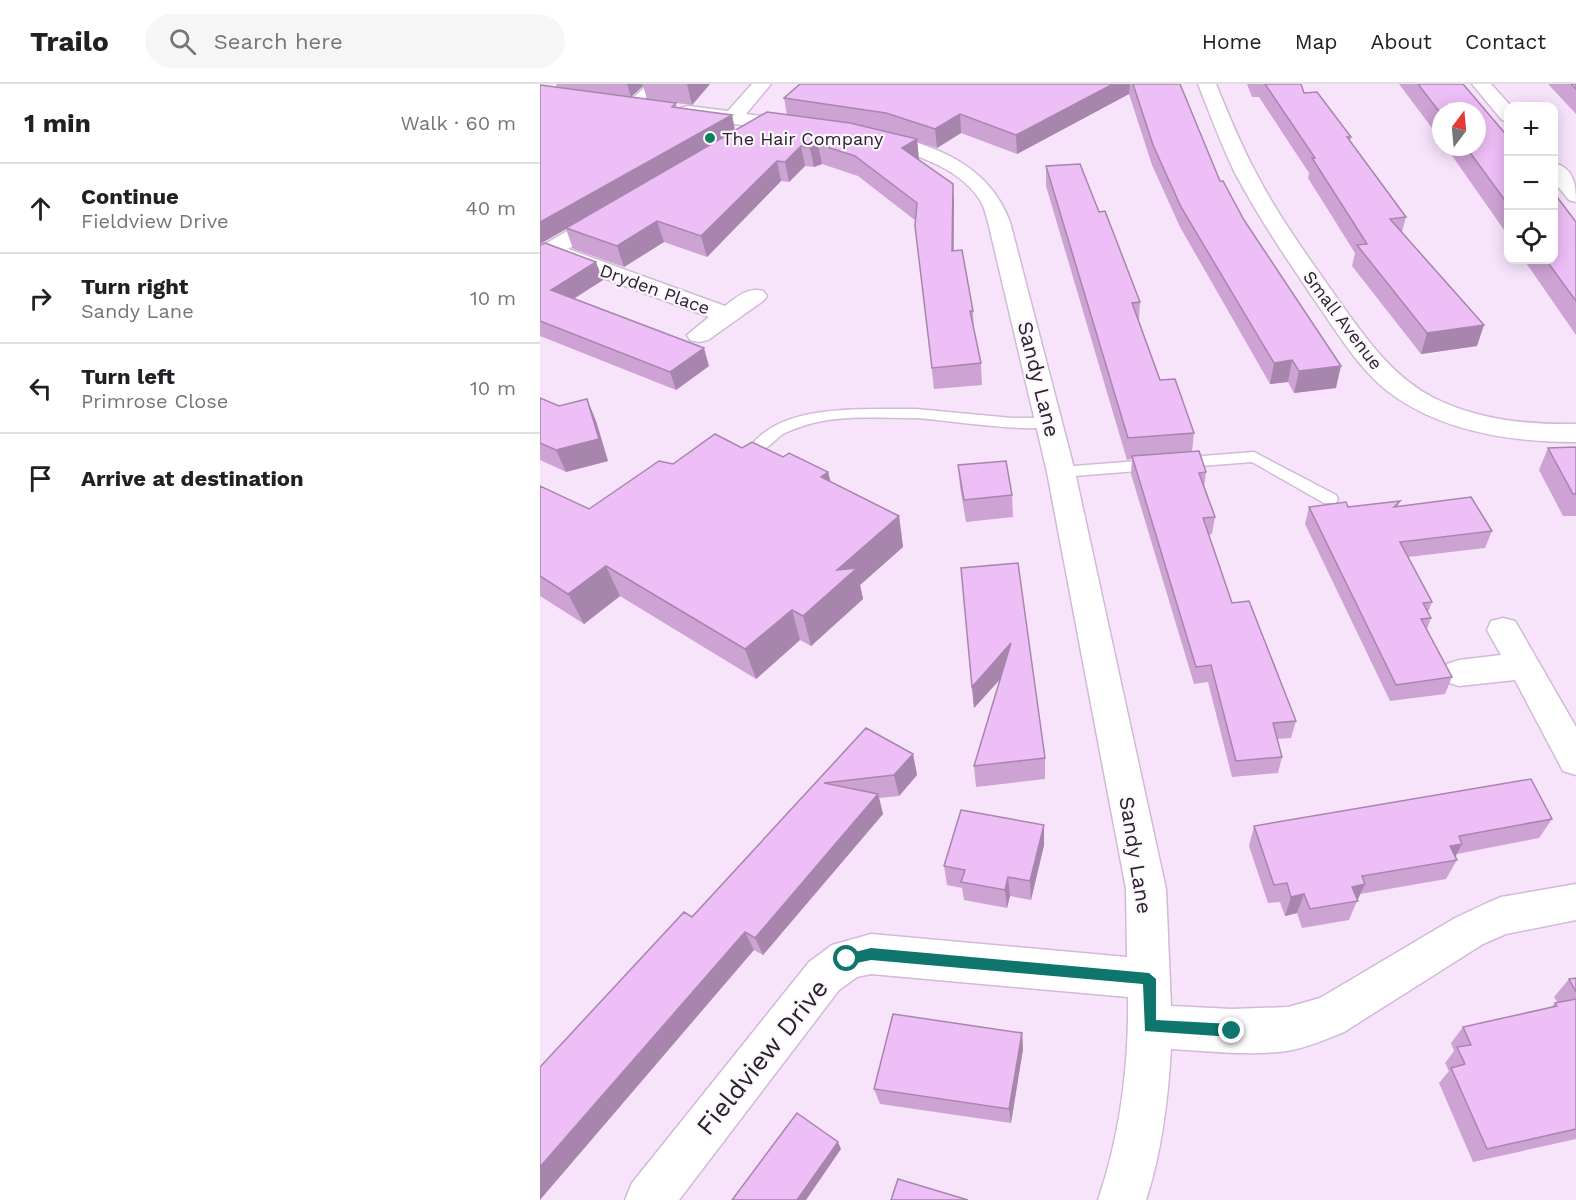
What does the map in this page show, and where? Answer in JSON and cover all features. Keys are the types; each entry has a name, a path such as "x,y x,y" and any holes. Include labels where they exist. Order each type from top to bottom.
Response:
{"street":[{"path":"737,128 762,84"},
{"path":"1194,84 1207,84"},
{"name":"Small Avenue","path":"1207,84 1244,170 1295,257 1374,365 1390,380 1428,405 1481,423 1528,432 1576,433"},
{"path":"1481,84 1504,110"},
{"path":"621,104 737,128 768,122 821,130"},
{"name":"Sandy Lane","path":"853,134 914,147 941,159 968,177 989,197 999,222 1050,423 1146,889 1150,1026 1146,1089 1130,1176 1122,1200"},
{"path":"1558,174 1576,196"},
{"path":"544,253 631,203"},
{"name":"Dryden Place","path":"544,253 727,315"},
{"name":"Dryden Place","path":"699,335 755,296"},
{"path":"1503,630 1576,760"},
{"path":"1459,673 1524,666"},
{"path":"1150,1026 1232,1031 1288,1029 1329,1017 1468,931 1501,916 1576,902"},
{"name":"Fieldview Drive","path":"649,1200 824,976 847,959 871,954 1149,979"}],"lane":[{"path":"621,104 654,84"},
{"path":"758,447 780,429 807,418 838,415 916,413 1012,423 1050,423"},
{"path":"1061,472 1254,457 1330,499"}],"building":[{"path":"800,84 1113,84 1016,135 960,114 935,129 886,113 784,98"},
{"path":"1133,84 1180,84 1220,181 1223,181 1244,220 1341,366 1299,371 1292,360 1274,363 1181,207 1153,145"},
{"path":"1265,84 1301,84 1304,93 1317,92 1406,217 1390,219 1484,325 1427,333 1357,245 1367,244 1312,158 1315,158"},
{"path":"1418,84 1463,84 1478,102 1432,102"},
{"path":"540,85 676,103 672,107 732,115 540,222"},
{"path":"1486,111 1504,132 1504,199 1473,156 1486,156"},
{"path":"767,112 850,123 917,139 902,148 953,184 952,251 962,250 973,311 970,311 981,363 932,368 915,226 917,203 855,156 818,144 810,148 801,146 785,162 777,161 701,236 657,221 617,246 566,228"},
{"path":"1080,164 1099,212 1105,211 1140,302 1132,303 1160,380 1175,379 1194,433 1128,438 1046,166"},
{"path":"1558,198 1576,222 1576,301 1549,264 1558,264"},
{"path":"545,243 596,262 551,290 704,348 670,372 540,321 540,245"},
{"path":"540,398 559,406 587,399 599,439 556,450 540,443"},
{"path":"715,434 742,448 752,442 783,457 789,453 828,472 821,477 899,516 837,570 857,568 803,616 792,610 745,649 606,566 568,594 540,576 540,486 589,509 659,461 673,464"},
{"path":"1576,447 1576,494 1573,494 1548,448"},
{"path":"1199,451 1206,472 1199,473 1215,517 1203,518 1232,603 1249,601 1296,721 1273,723 1282,757 1236,761 1211,665 1196,667 1132,456"},
{"path":"1006,461 1012,495 964,500 958,465"},
{"path":"1471,497 1492,531 1400,542 1432,602 1423,603 1431,618 1421,619 1452,677 1396,685 1309,507 1346,502 1348,507 1400,501 1394,507"},
{"path":"1018,563 1045,758 974,766 1011,643 972,687 961,568"},
{"path":"866,728 913,754 894,775 824,783 878,794 755,938 745,932 540,1167 540,1067 684,912 692,917"},
{"path":"1531,779 1552,819 1459,836 1462,844 1450,846 1457,860 1362,876 1365,884 1352,887 1358,901 1310,909 1304,894 1291,897 1287,883 1274,885 1254,826"},
{"path":"961,810 1044,825 1030,881 1008,877 1005,890 961,882 965,870 944,866"},
{"path":"1576,978 1576,992 1569,979"},
{"path":"1576,999 1576,1129 1487,1149 1451,1068 1465,1064 1457,1047 1471,1045 1463,1027 1557,1006 1555,1003"},
{"path":"893,1014 1022,1033 1009,1109 874,1089"},
{"path":"797,1113 838,1142 797,1200 732,1200"},
{"path":"898,1179 968,1200 891,1200"}],"place":[{"name":"The Hair Company","path":"710,138"}],"route":[{"path":"847,959 871,954 1149,979 1150,1026 1232,1031"}]}
